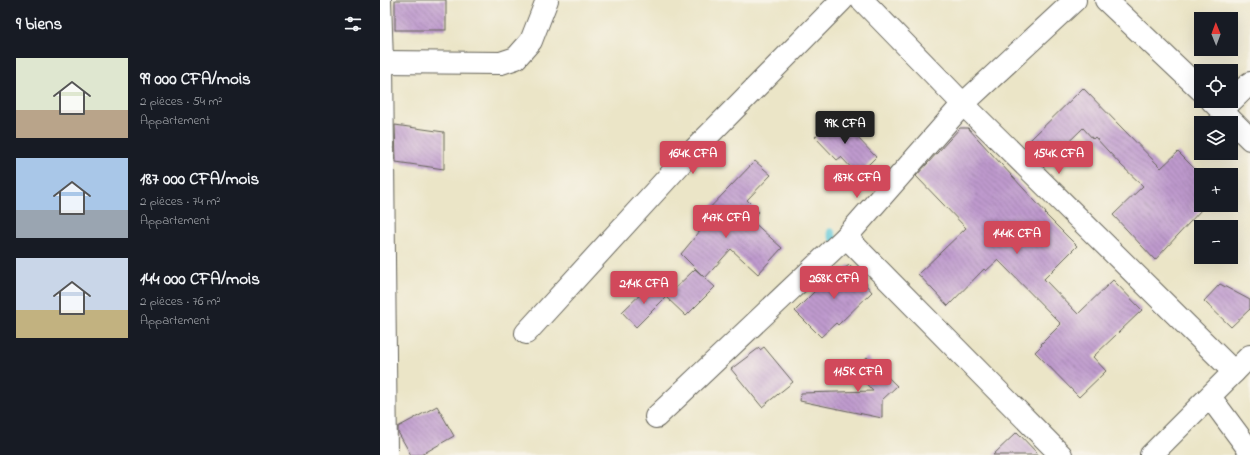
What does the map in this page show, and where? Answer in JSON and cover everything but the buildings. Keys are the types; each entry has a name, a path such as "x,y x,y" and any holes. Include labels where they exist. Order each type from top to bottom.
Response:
{"street":[{"path":"380,0 383,424 386,455"},
{"path":"381,62 501,63 516,58 531,41 547,0"},
{"path":"526,333 683,160 842,0"},
{"path":"862,0 963,104 1234,372"},
{"path":"656,417 846,237 963,104 1075,0"},
{"path":"1106,0 1194,83"},
{"path":"1238,91 1250,83"},
{"path":"1219,108 1250,139"},
{"path":"846,237 1061,455"},
{"path":"1151,455 1250,356"},
{"path":"1210,397 1250,451"}],"waterway":[{"path":"831,232 833,238 839,244"}]}
